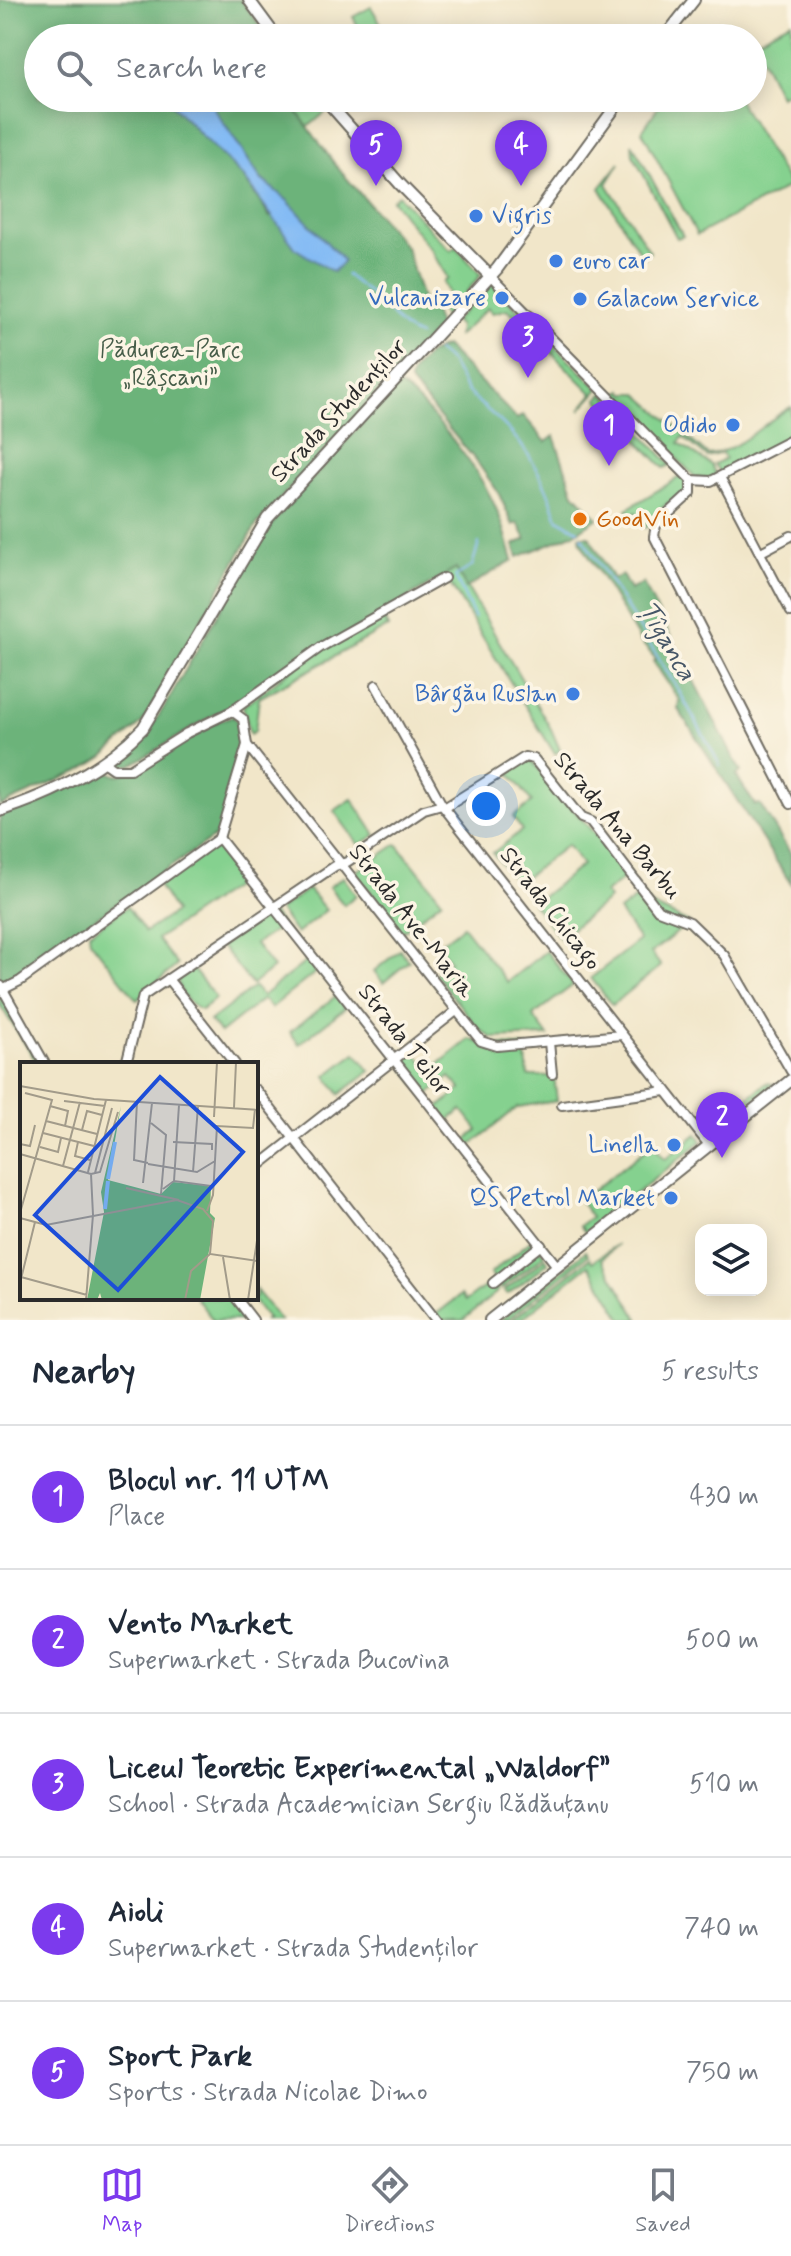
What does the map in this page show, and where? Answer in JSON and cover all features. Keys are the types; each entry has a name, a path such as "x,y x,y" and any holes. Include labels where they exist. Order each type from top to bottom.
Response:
{"main road":[{"path":"249,0 267,24"},
{"path":"675,24 694,0"},
{"path":"336,112 400,184 490,276"},
{"name":"Strada Studenților","path":"0,811 40,796 103,762 130,742 156,709 267,519 490,276 612,112"},
{"path":"490,1320 791,1080"}],"street":[{"path":"490,276 691,480 705,483 791,440"},
{"path":"720,477 791,612"},
{"path":"691,480 691,493 656,525 654,536 791,804"},
{"path":"761,552 791,536"},
{"path":"103,762 113,769 130,769 187,733 232,711 292,665 444,578"},
{"name":"Strada Chicago","path":"376,685 444,806 709,1145"},
{"name":"Strada Ave-Maria","path":"232,711 243,719 247,745 456,1011 486,1044 622,1035"},
{"path":"44,1062 2,987 20,981 219,838 247,745"},
{"name":"Strada Ana Barbu","path":"444,806 525,757 534,759 581,818 591,822 658,910 690,922 724,955 791,1071"},
{"path":"126,1062 143,996 424,810 444,806"},
{"name":"Strada Teilor","path":"219,838 557,1266"},
{"path":"168,979 233,1062"},
{"path":"258,1166 456,1011"},
{"path":"608,1036 614,1024"},
{"path":"549,1042 552,1074"},
{"path":"562,1105 666,1091"},
{"path":"258,1093 436,1320"},
{"path":"493,1283 541,1245"},
{"path":"238,1300 253,1320"}],"green space":[{"name":"Pădurea-Parc „Râșcani”","path":"0,0 241,0 259,24 24,24 24,112 179,112 244,178 270,217 288,201 261,179 216,112 297,112 337,167 406,247 424,305 431,302 439,326 257,524 142,723 103,757 82,770 0,806"},
{"path":"371,7 381,24 357,24 353,17"},
{"path":"791,21 791,90 780,96 767,70 767,34"},
{"path":"297,112 326,112 308,127"},
{"path":"655,112 745,112 790,186 697,235 642,131"},
{"path":"632,143 683,236 677,238 633,155"},
{"path":"620,163 607,184 650,252 643,258 600,188"},
{"path":"398,195 451,251 456,247 481,275 444,318 437,300 449,295 443,282 448,279 431,250 392,200"},
{"path":"492,284 599,389 580,410 593,394 508,309 492,313 488,308 458,336 459,326 454,321"},
{"path":"445,346 517,419 523,415 546,442 554,436 574,493 598,518 575,533 518,557 514,545 526,539 518,523 513,525 498,492 477,462 410,382 422,360"},
{"path":"401,386 442,427 481,480 500,519 513,560 466,588 456,569 131,765 116,765 115,760 148,731 163,709 266,530 393,389"},
{"path":"623,390 624,393 637,393 708,455 742,441 791,407 791,437 720,473 714,464 725,459 722,453 707,457 683,437 679,443 711,465 716,475 707,479 695,477 615,395"},
{"path":"604,393 671,465 664,468 598,399"},
{"path":"680,477 689,482 691,490 673,505 669,502 646,522 649,526 645,528 636,512 630,515 627,509"},
{"path":"580,536 589,536 613,579 622,575 630,590 643,583 741,772 736,775 755,805 760,804 791,854 791,884 678,709 679,700 653,661 656,659 640,641 581,543"},
{"path":"456,569 551,729 560,750 555,754 445,576"},
{"path":"383,616 388,627 259,698 255,731 250,734 243,706 305,660"},
{"path":"233,716 241,727 242,738 220,829 214,837 11,976 13,982 0,979 0,815 96,771 105,770 115,775 145,766 203,729"},
{"path":"530,759 629,874 605,893 609,899 560,938 533,904 582,865 567,845 517,884 493,853 522,830 513,817 532,802 508,771"},
{"path":"352,799 376,835 359,845 334,811"},
{"path":"397,844 442,900 402,932 355,872"},
{"path":"215,846 220,846 242,881 157,939 177,965 137,1000 90,940 89,933 127,907 145,932 175,912 158,885"},
{"path":"343,877 356,895 344,905 329,887"},
{"path":"308,889 326,910 296,934 279,910"},
{"path":"643,893 651,905 689,923 651,953 661,966 612,1005 591,978 639,940 619,911"},
{"path":"272,913 296,942 294,944 281,927 255,944 273,968 252,985 221,946"},
{"path":"463,926 507,982 546,951 573,985 533,1016 548,1036 492,1038 478,1028 435,974 450,961 438,945"},
{"path":"400,950 409,961 383,983 374,971"},
{"path":"307,961 316,972 271,1008 263,999 220,1033 210,1021 254,987 262,996"},
{"path":"190,966 216,998 201,1010 187,1000 178,985 178,974"},
{"path":"0,991 41,1062 37,1062 0,1005"},
{"path":"336,996 345,1008 299,1044 290,1032"},
{"path":"470,1039 480,1043 525,1047 528,1076 554,1076 557,1101 518,1107 466,1149 464,1142 478,1130 462,1110 448,1121 438,1108 461,1089 450,1077 425,1097 400,1062 412,1048 430,1071"},
{"path":"356,1053 370,1071 340,1094 326,1076"},
{"path":"766,1083 774,1084 707,1134 708,1130"},
{"path":"697,1134 702,1141 586,1233 580,1226 591,1217 580,1201 653,1144 665,1159"},
{"path":"533,1239 537,1246 495,1280 490,1274"},
{"path":"618,1244 602,1259 639,1320 623,1320 589,1265 520,1320 512,1320 590,1258 592,1262"},
{"path":"539,1249 545,1255 501,1289 497,1283"},
{"path":"586,1251 588,1255 507,1320 500,1320"},
{"path":"546,1258 548,1263 508,1294 504,1291"},
{"path":"491,1282 498,1291 463,1320 438,1320 435,1315 461,1295 466,1301"},
{"path":"258,1292 280,1320 265,1320 267,1318 253,1300 258,1300"},
{"path":"198,1300 233,1300 249,1320 213,1320"}],"water":[{"path":"179,112 216,112 261,179 288,201 344,261 333,272 296,249 244,178"}],"waterway":[{"name":"Țîganca","path":"346,274 377,299 402,326 419,336"},
{"name":"Țîganca","path":"437,351 454,367 469,393 521,444 542,480 558,519 578,530"},
{"name":"Țîganca","path":"582,537 678,689 720,765"},
{"path":"475,618 455,577 472,566 479,543"}],"place":[{"name":"Sport Park","path":"376,186"},
{"name":"Aioli","path":"521,186"},
{"name":"Vigris","path":"476,216"},
{"name":"euro car","path":"556,261"},
{"name":"Vulcanizare","path":"502,298"},
{"name":"Galacom Service","path":"580,299"},
{"name":"Liceul Teoretic Experimental „Waldorf”","path":"528,378"},
{"name":"Odido","path":"733,425"},
{"name":"Blocul nr. 11 UTM","path":"609,466"},
{"name":"GoodVin","path":"580,519"},
{"name":"Bârgău Ruslan","path":"573,694"},
{"name":"Linella","path":"674,1145"},
{"name":"Vento Market","path":"722,1158"},
{"name":"QS Petrol Market","path":"671,1198"}]}
